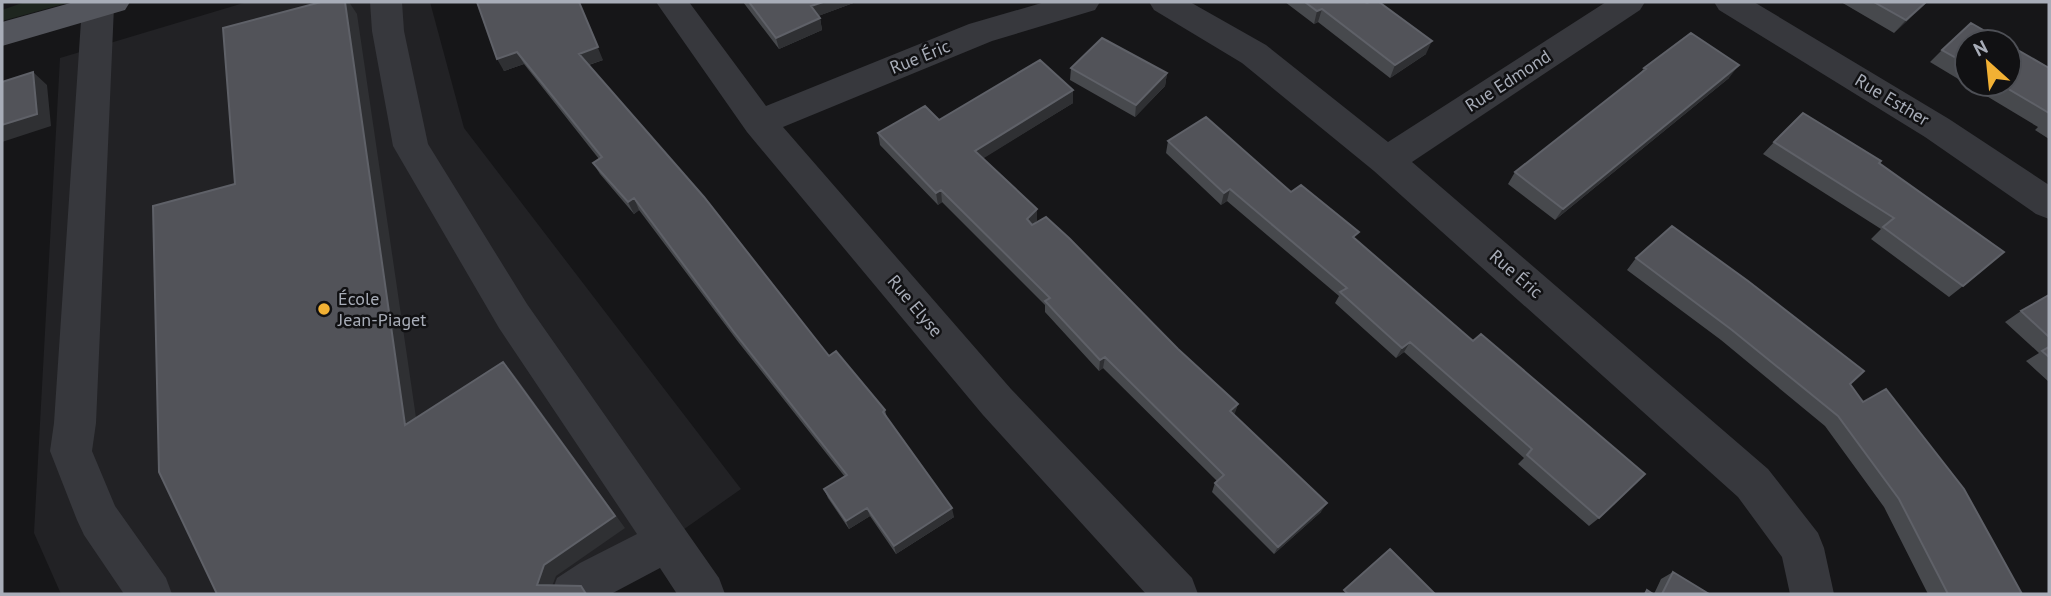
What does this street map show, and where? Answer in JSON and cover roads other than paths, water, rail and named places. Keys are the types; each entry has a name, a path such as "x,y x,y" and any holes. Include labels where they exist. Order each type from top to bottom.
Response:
{"main road":[{"path":"2,34 106,4"}],"street":[{"path":"386,2 388,31 411,146 513,316 703,594"},
{"name":"Rue Elyse","path":"672,2 759,123 997,402 1176,594"},
{"name":"Rue Éric","path":"759,123 981,32 1084,2"},
{"name":"Rue Éric","path":"1165,2 1254,54 1387,161 1754,483 1802,548 1812,594"},
{"name":"Rue Edmond","path":"1387,161 1629,2"},
{"name":"Rue Esther","path":"1730,2 1937,128 2049,204"},
{"path":"106,4 71,451 99,520 150,594"},
{"path":"573,594 596,578 667,541"}],"place":[{"name":"École Jean-Piaget","path":"324,309"}]}
